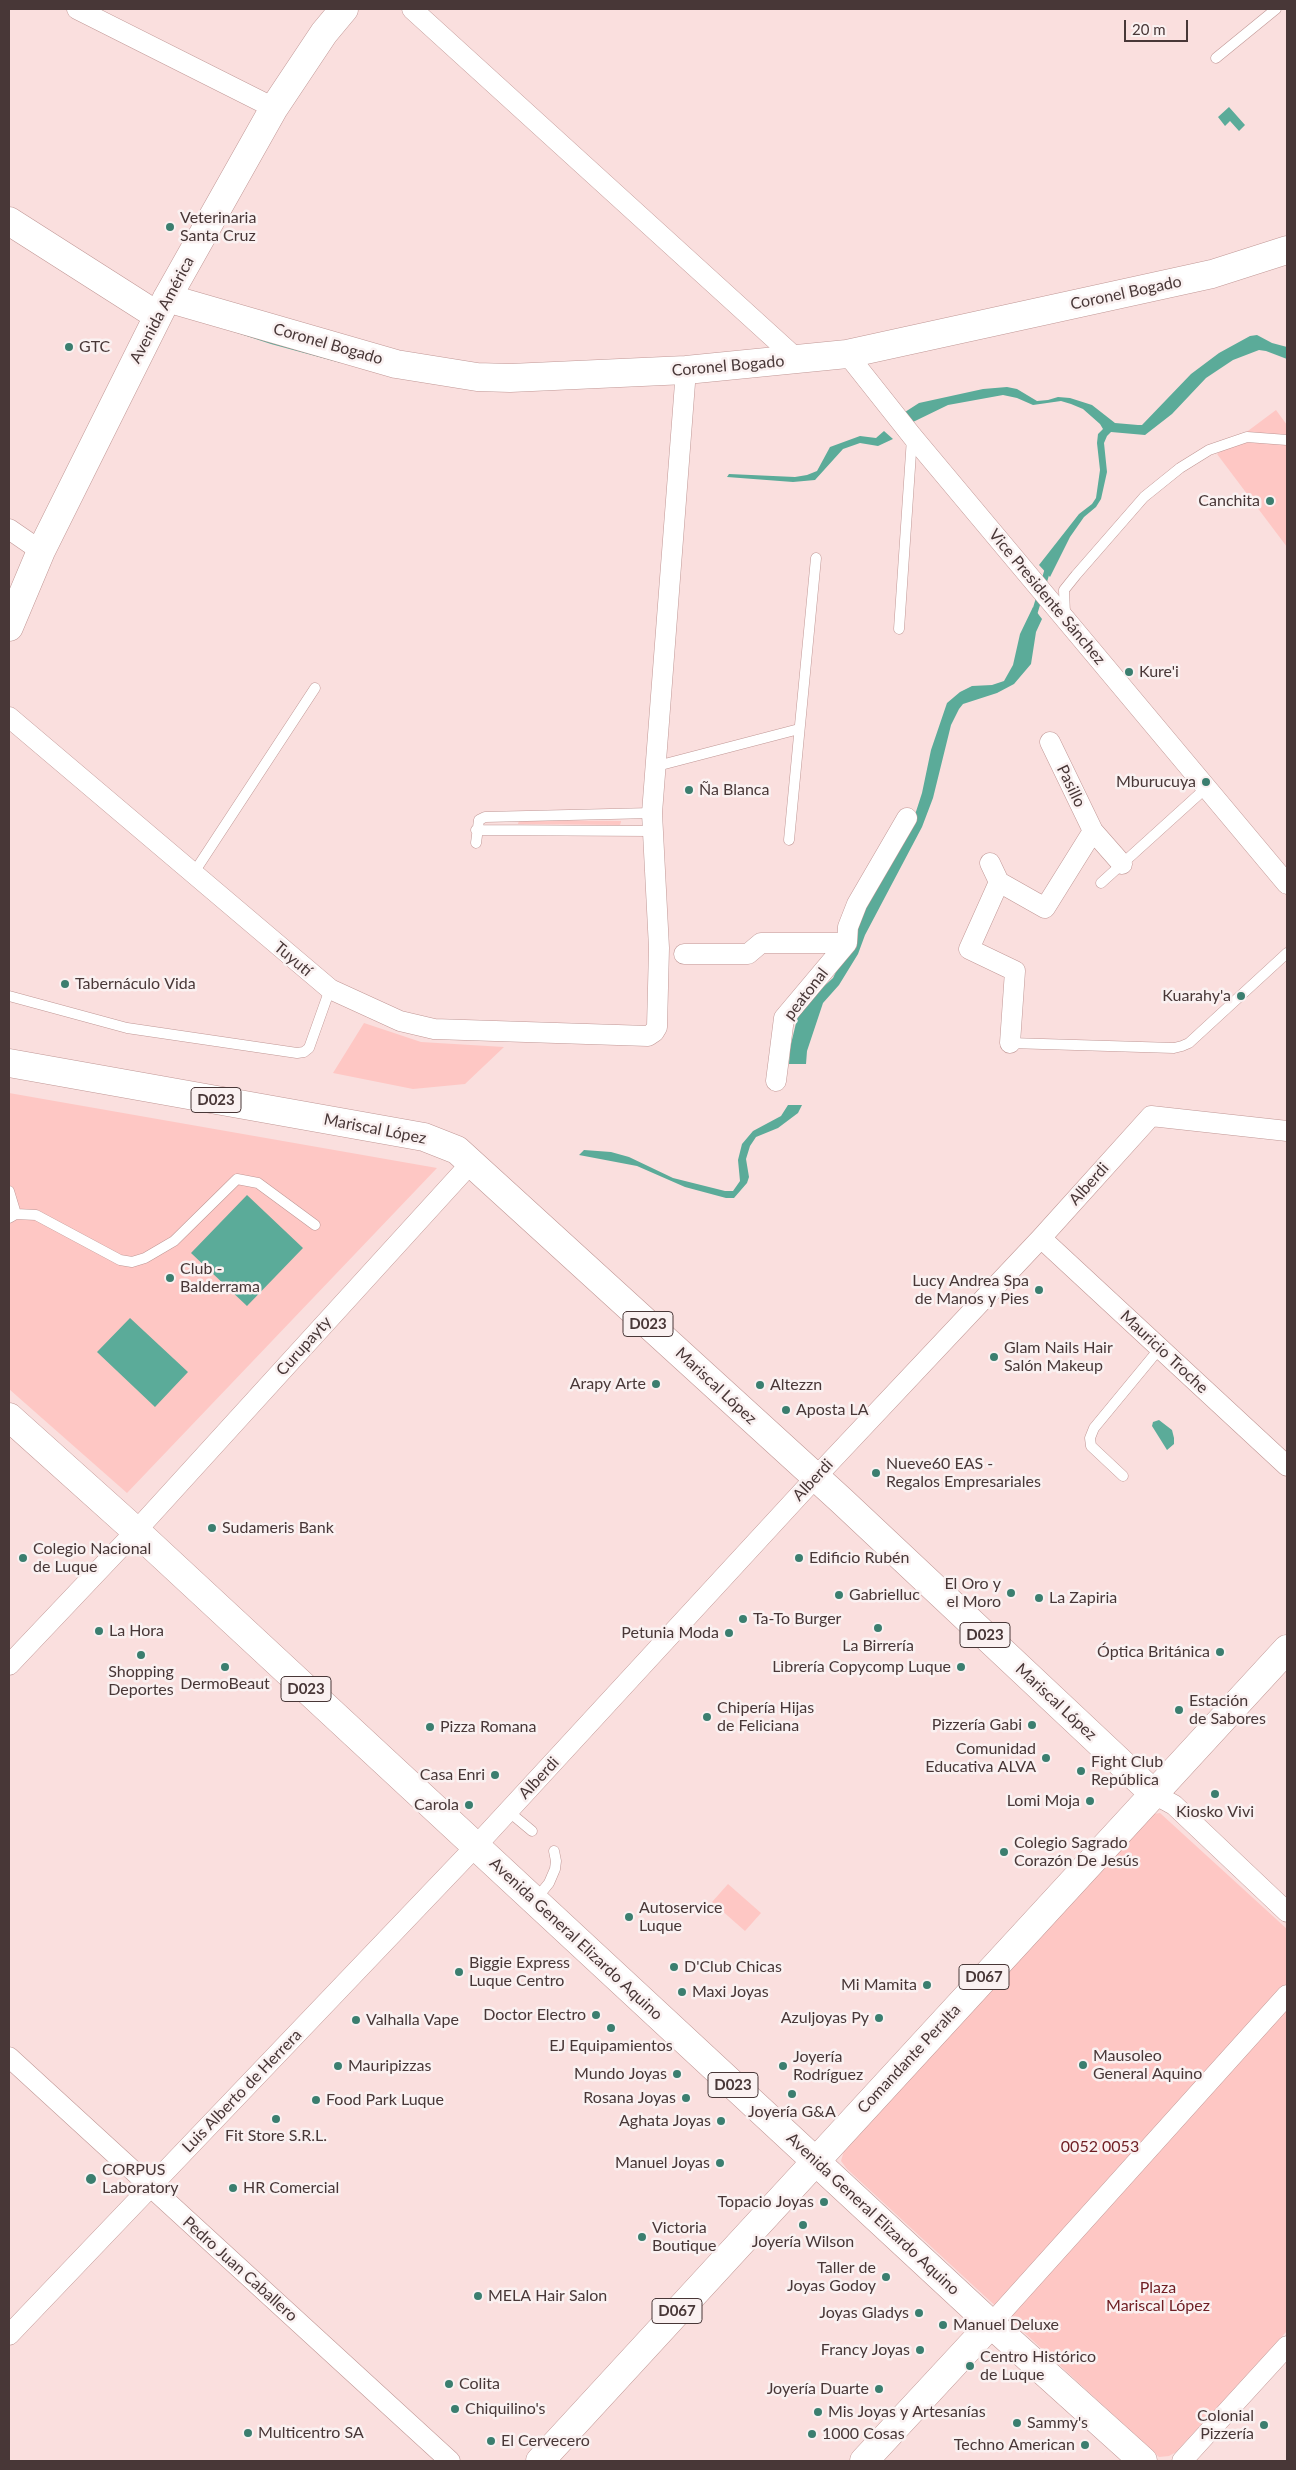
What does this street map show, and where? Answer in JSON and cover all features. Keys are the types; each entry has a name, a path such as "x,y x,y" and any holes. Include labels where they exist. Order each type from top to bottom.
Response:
{"main road":[{"name":"Avenida América","path":"9,627 41,551 162,307 274,108 324,33 344,9"},
{"name":"Coronel Bogado","path":"9,222 162,307 396,364 476,377 510,378 686,370 847,354 1212,274 1287,250"},
{"name":"Mariscal López","path":"9,1063 424,1137 458,1150 816,1477 1154,1794"},
{"name":"Avenida General Elizardo Aquino","path":"9,1417 136,1531 991,2324 1143,2461"},
{"name":"Comandante Peralta","path":"815,2160 1287,1649"},
{"name":"D067","path":"540,2461 815,2160"},
{"path":"864,2461 991,2324"}],"street":[{"path":"77,9 274,108"},
{"path":"412,9 798,360"},
{"name":"Vice Presidente Sánchez","path":"847,354 911,435 1287,884"},
{"path":"652,822 686,370"},
{"path":"9,529 41,551"},
{"name":"Tuyutí","path":"9,718 330,989 400,1021 434,1029 648,1036 654,1032 657,1027 659,948 652,822"},
{"name":"Pasillo","path":"1050,742 1093,831 1122,864"},
{"path":"684,954 748,954 761,943 847,943 848,927 857,904 907,818"},
{"path":"990,863 999,882 1045,908 1093,831"},
{"path":"999,882 969,949 1015,971 1010,1043"},
{"name":"peatonal","path":"776,1081 784,1018 847,943"},
{"name":"Alberdi","path":"476,1846 816,1477 1041,1238 1151,1116 1287,1131"},
{"name":"Curupayty","path":"9,1665 136,1531 472,1162"},
{"name":"Mauricio Troche","path":"1041,1238 1287,1466"},
{"name":"Mariscal López","path":"1154,1794 1174,1805 1287,1912"},
{"name":"Luis Alberto de Herrera","path":"9,2335 476,1846"},
{"path":"991,2324 1287,1995"},
{"name":"Pedro Juan Caballero","path":"9,2057 450,2461"},
{"path":"1182,2461 1287,2346"}],"lane":[{"path":"1216,58 1276,9"},
{"path":"899,629 911,435"},
{"path":"1061,613 1064,590 1076,575 1144,497 1180,468 1209,450 1247,437 1287,440"},
{"path":"789,840 816,558"},
{"path":"193,874 315,688"},
{"path":"657,766 799,729"},
{"path":"1101,883 1206,788"},
{"path":"476,843 476,830 479,820 485,817 652,822"},
{"path":"476,830 652,822"},
{"path":"1010,1043 1174,1048 1182,1046 1189,1043 1287,953"},
{"path":"9,996 127,1028 297,1053 304,1052 309,1048 330,989"},
{"path":"9,1192 12,1216 36,1215 120,1260 132,1262 145,1258 174,1241 236,1179 258,1183 315,1225"},
{"path":"1124,1476 1092,1446 1090,1438 1094,1428 1160,1348"},
{"path":"508,1811 532,1831"},
{"path":"534,1900 549,1883 555,1869 554,1851"}],"green space":[{"name":"Canchita","path":"1276,410 1287,425 1287,547 1217,454"},
{"path":"519,820 621,822 620,825 518,824"},
{"path":"364,1023 421,1042 504,1047 465,1084 413,1089 333,1073"},
{"name":"Club - Balderrama","path":"9,1093 437,1168 127,1493 9,1389"},
{"name":"0052 0053","path":"1160,1813 1287,1929 1287,2331 1176,2452 1169,2456 1159,2457 847,2169 841,2161 845,2147 1154,1814"},
{"path":"728,1884 761,1913 745,1931 712,1902"}],"shaded area":[{"path":"1229,107 1245,125 1239,131 1230,121 1225,126 1218,117"},
{"path":"180,312 271,342 342,361 341,363 271,344 179,314"},
{"path":"1257,335 1272,343 1287,347 1287,359 1259,350 1233,360 1206,378 1172,414 1145,435 1111,432 1107,436 1104,443 1107,472 1101,499 1096,507 1084,517 1070,537 1050,577 1039,565 1079,514 1092,504 1096,498 1100,470 1097,443 1098,434 1103,429 1100,424 1083,409 1061,401 1033,405 1017,398 1003,395 948,405 913,422 905,412 919,403 983,389 1007,387 1017,389 1037,401 1058,397 1070,398 1092,405 1115,423 1142,425 1191,374 1219,353 1250,336"},
{"path":"884,431 893,439 878,446 860,443 843,449 815,480 793,482 727,477 729,474 795,477 807,475 817,471 830,447 860,436 876,438"},
{"path":"1033,607 1042,619 1036,632 1031,664 1014,684 997,693 963,704 959,709 951,725 933,798 922,827 865,935 858,954 839,985 823,1003 807,1051 806,1064 789,1064 790,1048 797,1019 805,1004 833,978 846,951 851,925 913,821 922,793 931,750 947,703 960,692 972,686 992,685 1004,681 1013,665 1020,634"},
{"path":"788,1105 802,1105 798,1113 778,1128 756,1137 750,1146 746,1159 749,1177 747,1183 734,1198 726,1198 685,1187 637,1166 579,1155 584,1150 611,1152 629,1157 673,1178 725,1191 733,1191 740,1181 738,1160 742,1144 753,1131 781,1116"},
{"path":"247,1195 303,1248 247,1306 191,1253"},
{"path":"130,1318 188,1372 155,1407 97,1352"},
{"path":"1159,1420 1172,1430 1174,1444 1167,1450 1152,1426 1153,1422"}],"waterway":[{"path":"1033,618 1049,565"}],"place":[{"name":"Veterinaria Santa Cruz","path":"170,227"},
{"name":"GTC","path":"69,347"},
{"name":"Canchita","path":"1270,501"},
{"name":"Kure'i","path":"1129,672"},
{"name":"Mburucuya","path":"1206,782"},
{"name":"Ña Blanca","path":"689,790"},
{"name":"Tabernáculo Vida","path":"65,984"},
{"name":"Kuarahy'a","path":"1241,996"},
{"name":"Club - Balderrama","path":"170,1278"},
{"name":"Lucy Andrea Spa de Manos y Pies","path":"1039,1290"},
{"name":"Glam Nails Hair Salón Makeup","path":"994,1357"},
{"name":"Arapy Arte","path":"656,1384"},
{"name":"Altezzn","path":"760,1385"},
{"name":"Aposta LA","path":"786,1410"},
{"name":"Nueve60 EAS - Regalos Empresariales","path":"876,1473"},
{"name":"Sudameris Bank","path":"212,1528"},
{"name":"Colegio Nacional de Luque","path":"23,1558"},
{"name":"Edificio Rubén","path":"799,1558"},
{"name":"El Oro y el Moro","path":"1011,1593"},
{"name":"Gabrielluc","path":"839,1595"},
{"name":"La Zapiria","path":"1039,1598"},
{"name":"Ta-To Burger","path":"743,1619"},
{"name":"La Birrería","path":"878,1628"},
{"name":"La Hora","path":"99,1631"},
{"name":"Petunia Moda","path":"729,1633"},
{"name":"Óptica Británica","path":"1220,1652"},
{"name":"Shopping Deportes","path":"141,1655"},
{"name":"DermoBeaut","path":"225,1667"},
{"name":"Librería Copycomp Luque","path":"961,1667"},
{"name":"Estación de Sabores","path":"1179,1710"},
{"name":"Chipería Hijas de Feliciana","path":"707,1717"},
{"name":"Pizzería Gabi","path":"1032,1725"},
{"name":"Pizza Romana","path":"430,1727"},
{"name":"Comunidad Educativa ALVA","path":"1046,1758"},
{"name":"Fight Club República","path":"1081,1771"},
{"name":"Casa Enri","path":"495,1775"},
{"name":"Kiosko Vivi","path":"1215,1794"},
{"name":"Lomi Moja","path":"1090,1801"},
{"name":"Carola","path":"469,1805"},
{"name":"Colegio Sagrado Corazón De Jesús","path":"1004,1852"},
{"name":"Autoservice Luque","path":"629,1917"},
{"name":"D'Club Chicas","path":"674,1967"},
{"name":"Biggie Express Luque Centro","path":"459,1972"},
{"name":"Mi Mamita","path":"927,1985"},
{"name":"Maxi Joyas","path":"682,1992"},
{"name":"Doctor Electro","path":"596,2015"},
{"name":"Azuljoyas Py","path":"879,2018"},
{"name":"Valhalla Vape","path":"356,2020"},
{"name":"EJ Equipamientos","path":"611,2028"},
{"name":"Mausoleo General Aquino","path":"1083,2065"},
{"name":"Mauripizzas","path":"338,2066"},
{"name":"Joyería Rodríguez","path":"783,2066"},
{"name":"Mundo Joyas","path":"677,2074"},
{"name":"Joyería G&A","path":"792,2094"},
{"name":"Rosana Joyas","path":"686,2098"},
{"name":"Food Park Luque","path":"316,2100"},
{"name":"Fit Store S.R.L.","path":"276,2119"},
{"name":"Aghata Joyas","path":"721,2121"},
{"name":"Manuel Joyas","path":"720,2163"},
{"name":"CORPUS Laboratory","path":"91,2179"},
{"name":"HR Comercial","path":"233,2188"},
{"name":"Topacio Joyas","path":"824,2202"},
{"name":"Joyería Wilson","path":"803,2225"},
{"name":"Victoria Boutique","path":"642,2237"},
{"name":"Taller de Joyas Godoy","path":"886,2277"},
{"name":"MELA Hair Salon","path":"478,2296"},
{"name":"Joyas Gladys","path":"919,2313"},
{"name":"Manuel Deluxe","path":"943,2325"},
{"name":"Francy Joyas","path":"920,2350"},
{"name":"Centro Histórico de Luque","path":"970,2366"},
{"name":"Colita","path":"449,2384"},
{"name":"Joyería Duarte","path":"879,2389"},
{"name":"Chiquilino's","path":"455,2409"},
{"name":"Mis Joyas y Artesanías","path":"818,2412"},
{"name":"Sammy's","path":"1017,2423"},
{"name":"Colonial Pizzería","path":"1264,2425"},
{"name":"Multicentro SA","path":"248,2433"},
{"name":"1000 Cosas","path":"812,2434"},
{"name":"El Cervecero","path":"491,2441"},
{"name":"Techno American","path":"1085,2445"}],"park label":[{"name":"Plaza Mariscal López","path":"1158,2297"}]}
